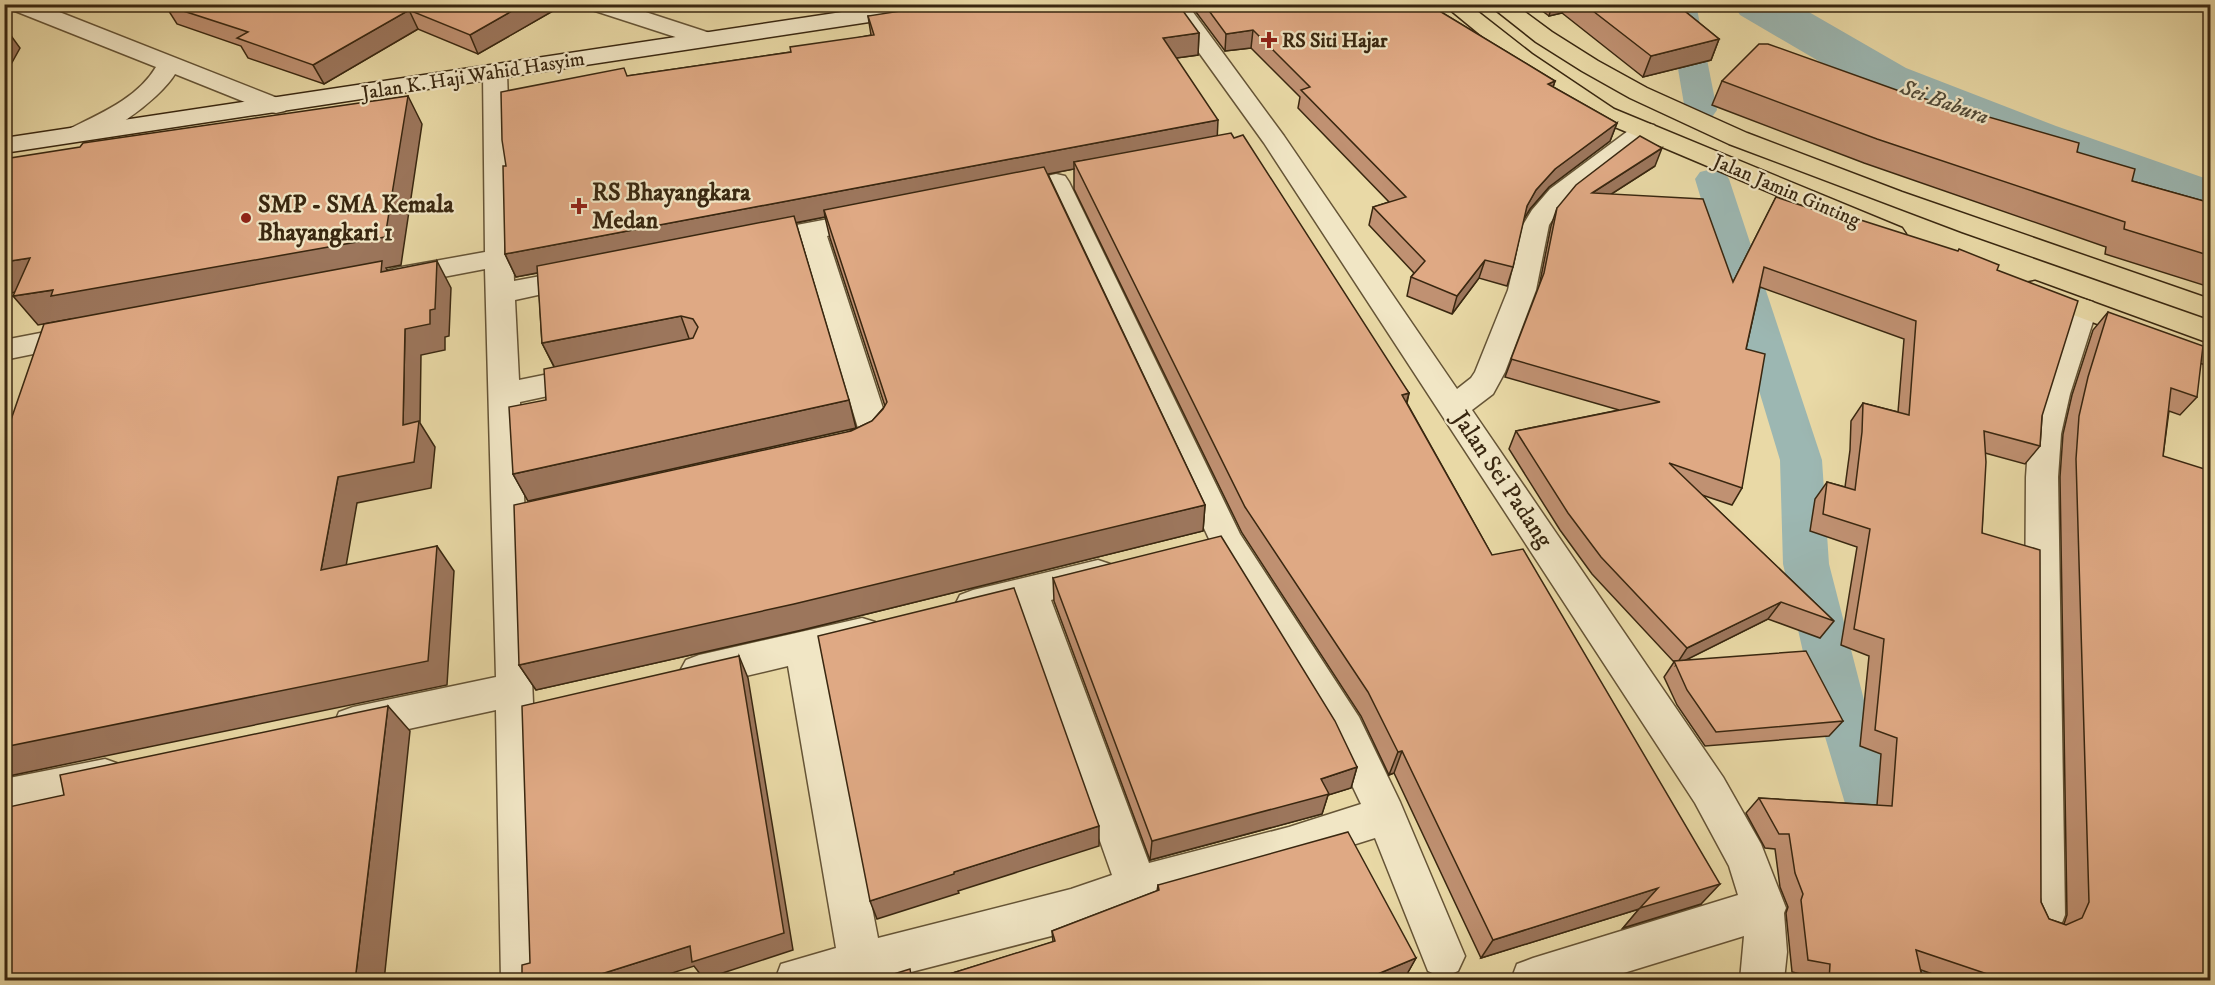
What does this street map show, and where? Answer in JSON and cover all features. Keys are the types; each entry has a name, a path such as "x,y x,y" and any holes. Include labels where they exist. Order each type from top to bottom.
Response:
{"main road":[{"name":"Jalan Jamin Ginting","path":"1454,4 1524,59 1605,114 1918,244"},
{"name":"Jalan Jamin Ginting","path":"1499,4 1531,30 1601,75 1672,111 1833,176 2094,271 2211,309"},
{"path":"2083,309 2094,271"},
{"path":"2017,283 2211,356"}],"street":[{"path":"18,4 276,106"},
{"path":"597,4 705,39"},
{"name":"Jalan K. Haji Wahid Hasyim","path":"4,146 942,4"},
{"name":"Jalan Sei Padang","path":"1175,4 1260,144 1455,406 1709,790 1742,848 1765,909 1767,954 1762,981"},
{"path":"76,135 109,119 146,95 164,76 170,64"},
{"path":"495,73 504,394 521,518 515,702 523,981"},
{"path":"1455,406 1482,386 1490,372 1522,290 1536,225 1545,210 1559,195 1645,130"},
{"path":"1056,182 1227,541 1345,729 1386,814 1443,957"},
{"path":"731,247 894,214"},
{"path":"812,231 874,430 867,439 857,444 822,452"},
{"path":"369,282 499,258"},
{"path":"500,293 604,272"},
{"path":"2044,915 2045,434 2055,394 2083,309"},
{"path":"4,350 110,330"},
{"path":"504,394 610,373"},
{"path":"1192,550 1227,541"},
{"path":"939,614 1134,564"},
{"path":"1030,591 1137,886"},
{"path":"665,679 894,625"},
{"path":"803,647 861,964"},
{"path":"317,732 515,702 550,706"},
{"path":"4,798 143,769"},
{"path":"797,981 1071,910 1137,886 1289,846 1386,814"},
{"path":"1533,981 1765,909"}],"building":[{"path":"524,4 470,35 409,10 313,65 237,38 248,32 165,5"},
{"path":"945,4 1178,4 1199,33 1163,38 1218,120 505,254 503,166 506,166 502,140 501,92 624,68 627,76 791,52 790,47 874,35 868,16"},
{"path":"1204,4 1428,4 1555,81 1548,84 1617,123 1555,169 1536,190 1527,206 1513,267 1485,260 1457,296 1411,277 1425,261 1373,207 1406,197 1301,90 1310,87 1253,30 1226,34"},
{"path":"1584,4 1676,4 1719,39 1651,56"},
{"path":"1759,44 1768,44 1905,93 2079,143 2077,152 2135,169 2132,181 2211,203 2211,256 2124,229 2125,222 1877,139 1722,81"},
{"name":"SMP - SMA Kemala Bhayangkari 1","path":"408,96 385,237 51,296 53,290 13,296 30,258 4,262 4,159 80,147 83,143"},
{"path":"1231,133 1234,138 1243,135 1409,393 1402,395 1492,555 1523,549 1720,884 1640,908 1658,888 1493,940 1402,751 1398,752 1368,692 1245,507 1074,162"},
{"path":"1640,136 1662,148 1592,193 1703,199 1733,282 1776,197 1824,213 1826,209 1958,251 1959,249 1999,265 1997,270 2078,301 2042,416 2040,446 1984,431 1986,462 1982,533 2040,550 2041,902 2049,919 2066,925 2082,918 2089,902 2076,459 2079,416 2088,377 2108,312 2203,346 2197,397 2171,388 2163,456 2211,471 2211,981 2008,981 1916,950 1923,981 1829,981 1830,964 1808,960 1801,900 1803,894 1795,873 1789,834 1779,834 1759,798 1892,806 1897,738 1875,730 1884,639 1854,629 1870,529 1823,514 1827,482 1855,490 1863,403 1909,415 1916,321 1764,267 1746,349 1765,354 1742,488 1669,463 1834,621 1781,602 1687,648 1601,557 1568,513 1516,431 1660,402 1511,359 1544,273 1557,208 1576,185"},
{"path":"1044,167 1205,505 794,604 519,665 514,505 851,431 872,421 883,409 887,402 824,210"},
{"path":"794,216 849,400 513,474 509,407 546,400 544,369 693,338 698,327 693,319 681,316 542,343 537,266"},
{"path":"382,261 381,272 437,261 435,309 430,310 430,324 405,329 403,425 419,421 414,462 338,477 321,570 437,546 428,661 4,747 4,436 44,324"},
{"path":"1221,536 1335,721 1357,767 1321,779 1329,794 1152,841 1053,578"},
{"path":"1014,588 1099,826 870,901 818,636"},
{"path":"1806,651 1843,721 1716,732 1687,690 1674,661"},
{"path":"739,656 784,933 692,962 690,946 579,981 522,981 522,965 530,963 522,706"},
{"path":"388,706 355,981 4,981 4,808 64,795 60,775"},
{"path":"1348,832 1416,958 1361,981 927,981 1055,941 1052,931 1159,890 1158,885"},
{"path":"910,969 912,981 871,981"}],"waterway":[{"path":"1681,4 1701,110"},
{"name":"Sei Babura","path":"1758,4 1887,79 2036,138 2210,200"},
{"path":"1712,179 1801,460 1806,564 1839,700 1927,980"}],"place":[{"name":"RS Siti Hajar","path":"1269,40"},
{"name":"RS Bhayangkara Medan","path":"579,206"},
{"name":"SMP - SMA Kemala Bhayangkari 1","path":"246,218"}]}
